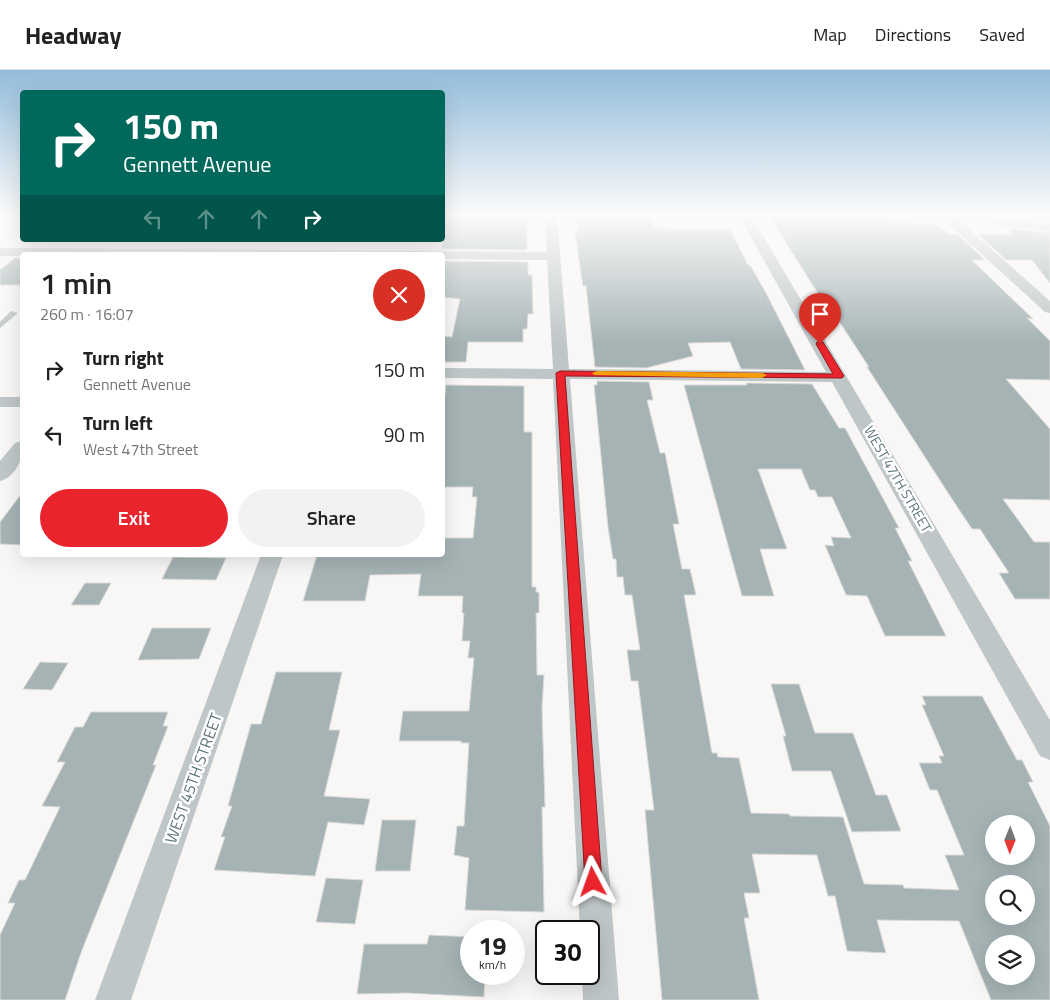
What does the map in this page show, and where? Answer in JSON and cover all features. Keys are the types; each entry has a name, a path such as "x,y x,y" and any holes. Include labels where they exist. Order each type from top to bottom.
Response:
{"street":[{"path":"553,257 601,1000"},
{"name":"WEST 47TH STREET","path":"769,257 1050,746"},
{"path":"990,257 1050,309"},
{"path":"445,373 839,376"},
{"path":"0,402 20,402"},
{"path":"0,474 20,449"},
{"name":"WEST 45TH STREET","path":"113,1000 271,557"}],"lane":[{"path":"0,313 14,313 0,326"}],"building":[{"path":"579,257 744,257 765,291 805,370 741,369 730,342 688,343 693,356 646,368 595,367 586,286 583,286"},
{"path":"795,257 982,257 985,260 972,260 1033,319 1027,318 1050,341 1050,380 1006,379 1050,429 1050,500 1003,499 1034,542 1050,542 1050,599 1015,599 999,573 1009,573 980,529 972,529 822,295 819,295"},
{"path":"1003,257 1050,257 1050,283 1032,260 1006,260"},
{"path":"15,258 20,258 20,285 0,285 0,270"},
{"path":"445,261 528,262 528,275 532,275 533,314 528,314 527,329 523,329 523,342 468,342 466,362 445,362 445,336 452,337 460,299 445,297"},
{"path":"597,381 649,382 653,400 647,400 660,453 665,453 679,524 673,524 682,569 690,569 696,595 684,595 712,753 717,753 718,757 739,758 751,813 843,817 864,884 959,890 945,855 964,855 937,790 930,790 919,763 942,763 939,756 944,756 922,705 926,705 922,696 982,696 1017,760 1022,760 1033,782 1028,782 1050,826 1050,1000 991,1000 959,921 877,920 886,953 847,951 835,896 828,896 817,855 752,854 760,893 744,893 749,918 744,918 759,1000 662,1000 645,810 654,810 638,681 631,681 627,650 640,650 632,595 625,595 623,577 617,577 616,559 613,559 594,385 597,385"},
{"path":"746,383 812,384 839,428 845,428 899,528 895,528 912,561 908,561 946,636 885,636 867,596 846,595 825,545 834,546 831,537 851,538 832,497 818,497 815,490 810,490 801,469 758,469 787,549 760,549 774,596 742,596 684,385 747,385"},
{"path":"446,385 524,386 524,432 532,432 532,587 536,587 536,592 539,592 539,613 536,613 537,675 544,675 542,708 545,807 542,807 544,912 465,910 469,858 454,855 457,826 464,826 469,743 461,743 461,741 399,741 403,711 469,711 474,658 468,658 470,641 462,641 463,596 418,596 421,574 370,575 365,601 303,601 316,557 445,557 445,538 473,538 477,497 472,497 473,487 445,487"},
{"path":"20,496 20,545 0,544 0,522"},
{"path":"173,557 226,558 216,580 162,579"},
{"path":"85,583 111,583 99,605 71,605"},
{"path":"152,628 211,628 199,659 138,660"},
{"path":"40,662 68,663 52,690 23,689"},
{"path":"276,672 342,672 329,730 340,730 324,796 370,799 364,825 328,822 315,876 214,870 225,837 221,837 232,806 228,806 251,724 261,724"},
{"path":"771,684 799,684 815,733 853,733 876,795 887,795 901,831 852,832 831,771 792,771 783,736 786,736"},
{"path":"91,712 168,712 163,726 168,726 153,765 156,765 82,950 65,1000 0,1000 0,935 15,903 8,903 19,880 25,880 60,807 42,806 65,762 57,762 75,727 83,727"},
{"path":"382,820 416,820 410,871 375,871"},
{"path":"326,878 363,880 355,924 316,922"},
{"path":"429,935 460,936 460,985 485,985 484,997 407,993 357,994 364,944 427,944"}],"slow traffic":[{"path":"597,373 762,375"}],"route":[{"path":"593,882 560,373 839,376 820,344"}]}
